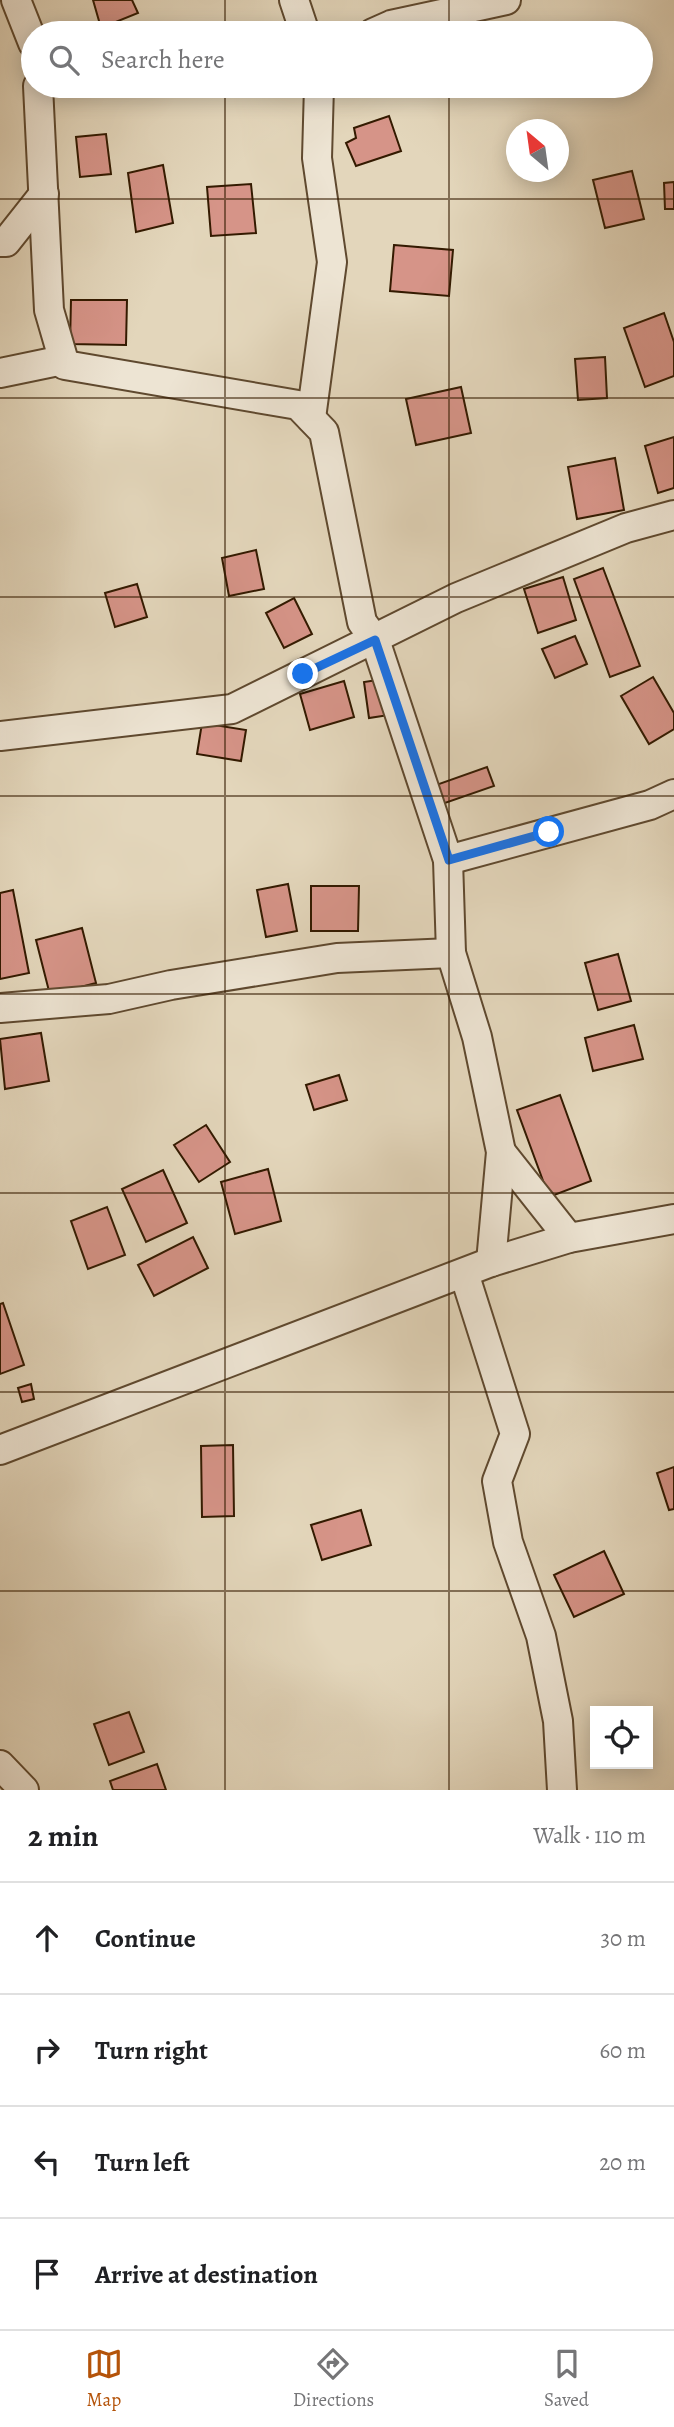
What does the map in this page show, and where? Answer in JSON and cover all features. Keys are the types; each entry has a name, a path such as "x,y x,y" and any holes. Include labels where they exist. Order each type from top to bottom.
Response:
{"street":[{"path":"16,0 24,21"},
{"path":"294,0 301,21"},
{"path":"409,21 506,0"},
{"path":"38,98 49,310 65,365 298,405 324,432 362,622 375,640 449,860 451,953 477,1037 500,1152 491,1262"},
{"path":"311,418 332,262 317,158 319,98"},
{"path":"0,242 6,242 44,194"},
{"path":"0,373 63,360"},
{"path":"0,736 232,709 456,598 626,528 674,515"},
{"path":"449,860 650,805 674,794"},
{"path":"0,1008 109,999 172,985 337,958 451,953"},
{"path":"500,1152 569,1238"},
{"path":"0,1450 491,1262 569,1238 673,1221"},
{"path":"464,1273 515,1434 497,1481 509,1542 541,1636 558,1721 562,1790"},
{"path":"0,1765 24,1790"}],"building":[{"path":"93,0 132,0 138,13 118,21 99,21"},
{"path":"389,116 401,151 356,166 346,143 356,138 354,128"},
{"path":"106,134 111,174 80,177 76,137"},
{"path":"163,165 173,223 136,232 128,173"},
{"path":"632,171 644,219 605,228 593,180"},
{"path":"674,182 674,209 665,209 664,183"},
{"path":"251,184 256,233 211,236 207,187"},
{"path":"394,245 453,250 449,296 390,291"},
{"path":"71,300 127,300 126,345 70,344"},
{"path":"664,313 674,342 674,376 645,387 624,328"},
{"path":"605,357 607,398 578,400 575,359"},
{"path":"461,387 471,433 416,445 406,399"},
{"path":"674,437 674,488 658,493 645,446"},
{"path":"615,458 624,510 577,519 568,467"},
{"path":"256,550 264,589 229,596 222,558"},
{"path":"603,568 640,666 610,677 574,579"},
{"path":"563,577 576,620 538,633 524,589"},
{"path":"137,584 147,617 115,627 105,593"},
{"path":"294,598 312,634 284,648 266,613"},
{"path":"575,636 587,664 555,678 542,649"},
{"path":"653,677 674,713 674,729 649,744 621,696"},
{"path":"384,679 389,715 369,718 364,682"},
{"path":"344,681 354,717 310,730 300,694"},
{"path":"202,723 246,730 241,761 197,754"},
{"path":"487,767 494,786 442,804 436,785"},
{"path":"288,884 297,931 266,937 257,890"},
{"path":"311,886 359,886 358,931 311,931"},
{"path":"13,890 29,973 0,979 0,893"},
{"path":"82,928 96,983 50,995 36,940"},
{"path":"618,954 631,1001 598,1010 585,963"},
{"path":"634,1025 643,1059 593,1071 585,1038"},
{"path":"41,1033 49,1081 5,1089 0,1039"},
{"path":"339,1075 347,1100 314,1110 306,1085"},
{"path":"560,1095 591,1181 549,1197 517,1110"},
{"path":"206,1125 230,1162 199,1182 174,1145"},
{"path":"268,1169 281,1221 235,1234 221,1182"},
{"path":"163,1170 187,1223 146,1242 122,1189"},
{"path":"107,1207 125,1255 88,1269 71,1221"},
{"path":"193,1237 208,1268 154,1296 138,1265"},
{"path":"3,1303 24,1365 0,1374 0,1304"},
{"path":"31,1384 34,1399 22,1402 18,1388"},
{"path":"233,1445 234,1516 202,1517 201,1446"},
{"path":"674,1467 674,1509 669,1510 657,1473"},
{"path":"361,1510 371,1545 322,1560 311,1525"},
{"path":"604,1551 624,1594 574,1617 554,1575"},
{"path":"129,1712 144,1752 109,1765 94,1724"},
{"path":"157,1764 166,1790 113,1790 110,1781"}],"route":[{"path":"303,674 375,640 449,860 549,832"}]}
